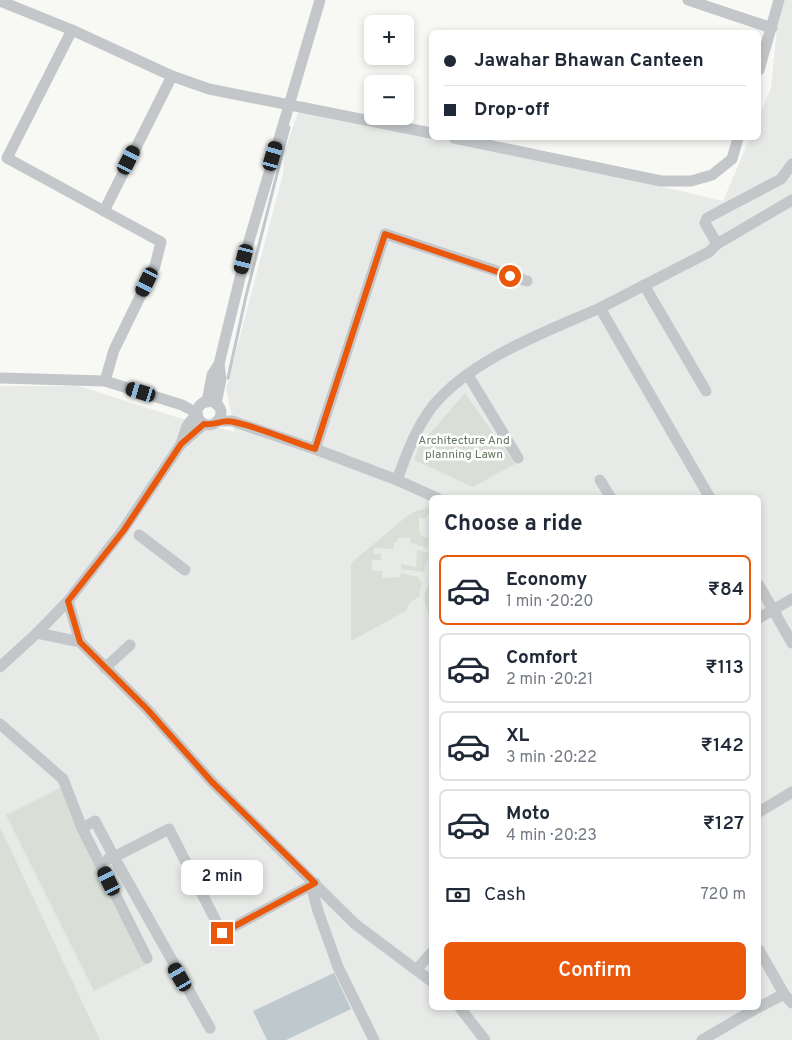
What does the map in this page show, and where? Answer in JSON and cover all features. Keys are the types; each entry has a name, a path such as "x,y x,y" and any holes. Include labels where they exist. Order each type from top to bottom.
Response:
{"street":[{"path":"181,444 204,424 211,424 212,375 219,364 248,241 320,0"},
{"path":"688,0 772,28"},
{"path":"761,64 779,0"},
{"path":"0,1 72,30 172,76 209,89 272,102 289,103 429,133"},
{"path":"72,30 7,158 161,242 155,266 114,350 105,381"},
{"path":"104,211 172,76"},
{"path":"464,140 661,181 691,181 712,175 732,158 737,140"},
{"path":"713,248 705,223 707,218 781,179 792,164"},
{"path":"397,480 407,450 432,407 468,375 503,353 600,308 713,248 792,200"},
{"path":"315,449 385,234 527,281"},
{"path":"644,285 706,391"},
{"path":"600,308 708,495"},
{"path":"468,375 518,458"},
{"path":"0,378 105,381 182,405 210,409 232,421 315,449 397,480 430,495"},
{"path":"0,666 37,633 68,601 124,530 181,444 187,426 210,409"},
{"path":"600,480 609,495"},
{"path":"138,535 185,570"},
{"path":"761,589 792,643"},
{"path":"761,617 792,599"},
{"path":"68,601 80,642 147,709 212,782 319,886 355,924 429,979"},
{"path":"37,633 80,642"},
{"path":"105,668 130,645"},
{"path":"0,724 64,779 82,828 147,958"},
{"path":"761,811 792,792"},
{"path":"82,828 95,821 142,909 210,1028"},
{"path":"100,863 169,829 222,933 319,886"},
{"path":"319,886 312,888 329,944 374,1040"},
{"path":"126,917 142,909"},
{"path":"761,954 784,994 792,1003"},
{"path":"417,969 429,955"},
{"path":"417,969 429,966"},
{"path":"761,1006 784,994"},
{"path":"462,1010 485,1040"},
{"path":"702,1040 753,1010"}],"shaded area":[{"path":"780,0 792,0 792,1040 0,1040 0,386 79,386 176,417 235,432 226,389 283,174 285,150 302,101 364,116 364,125 402,125 429,132 429,140 464,140 723,201 749,140 761,140 761,112 771,88"},
{"path":"334,973 351,1009 286,1040 267,1040 253,1011"}],"green space":[{"name":"Architecture And planning Lawn","path":"465,393 515,464 473,487 414,460 419,446"},
{"path":"429,508 429,515 427,515 426,519 419,518 421,536 429,538 427,548 410,543 411,538 398,538 397,542 394,542 394,549 374,548 374,554 381,554 381,560 372,560 372,571 382,571 382,578 400,577 401,573 418,577 422,583 419,597 410,602 406,611 351,641 351,563 407,516 418,510"},
{"path":"417,550 429,553 424,572 401,569 401,564 416,567"},
{"path":"429,584 429,613 424,599"},
{"path":"62,787 149,963 94,991 6,815"},
{"path":"0,827 100,1040 0,1040"}],"waterway":[{"path":"228,378 246,296 289,127"}],"route":[{"path":"222,933 315,883 212,782 147,709 80,642 68,601 124,530 181,444 204,424 208,425 222,420 232,421 315,449 385,234 510,276"}]}
